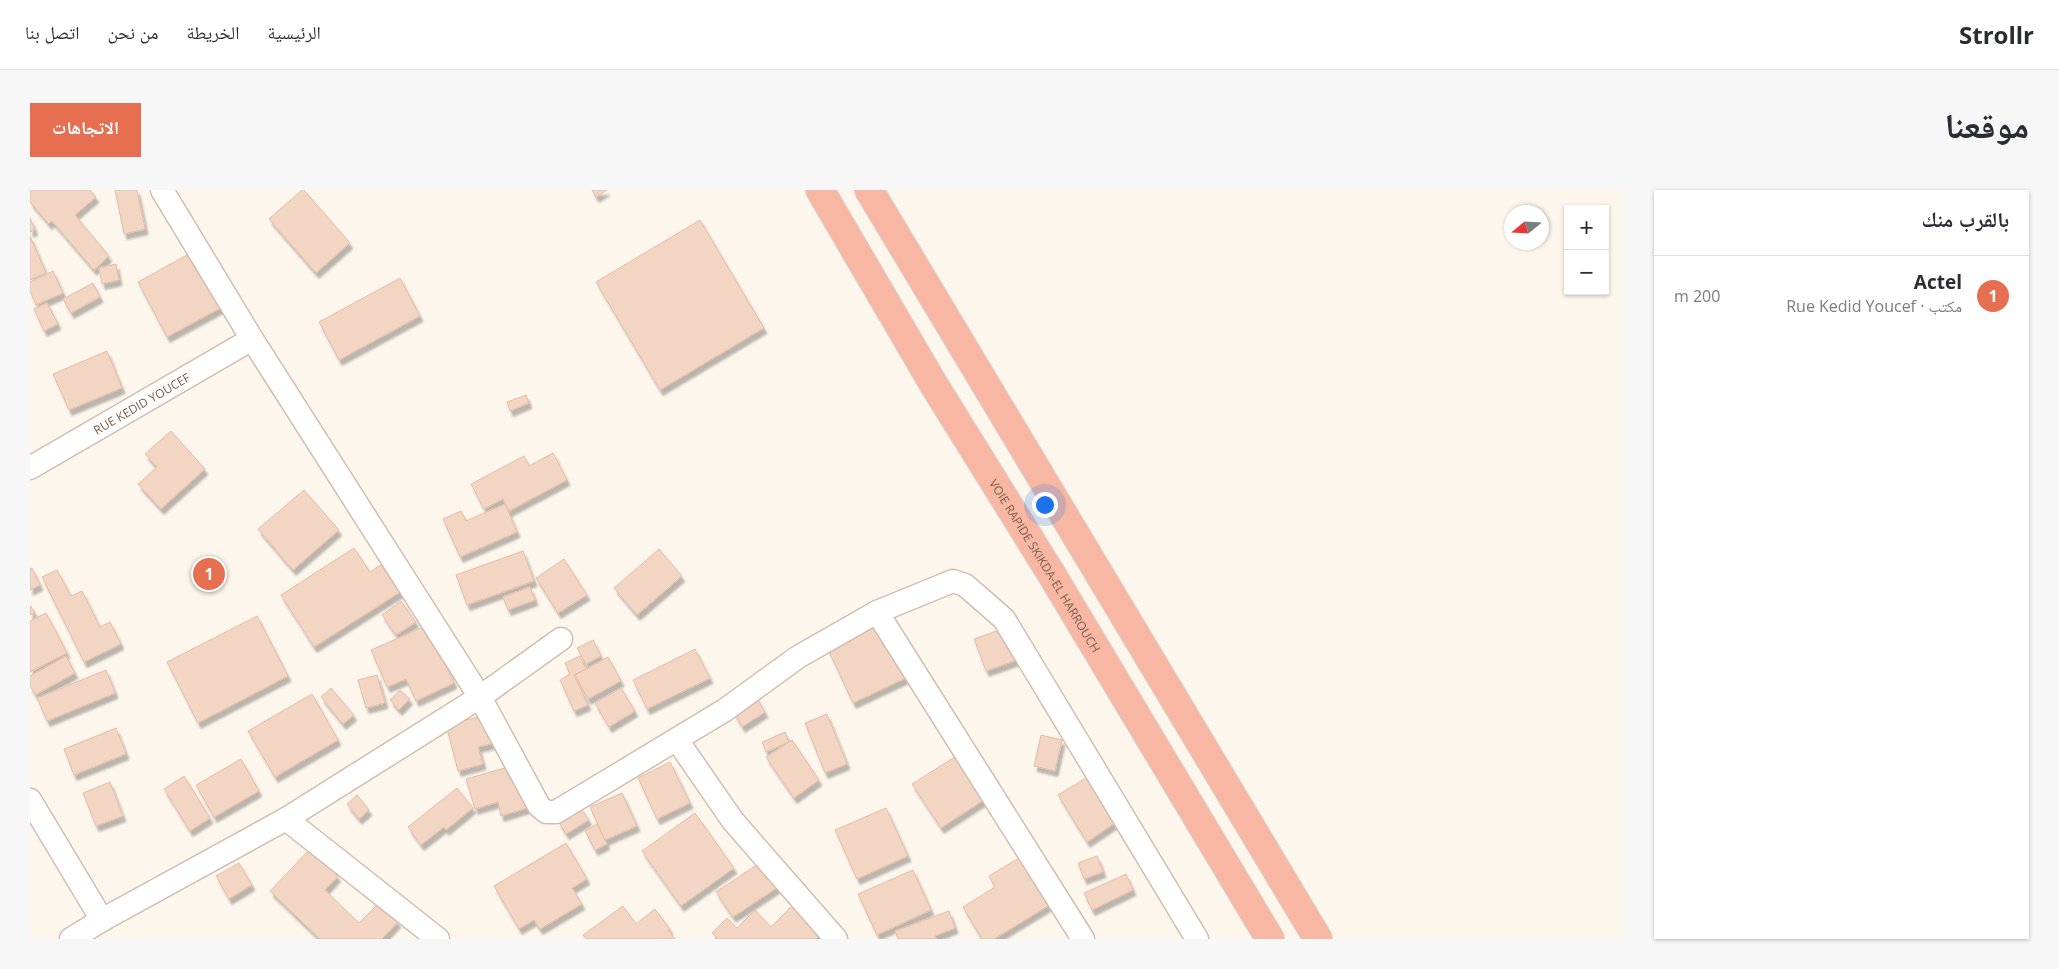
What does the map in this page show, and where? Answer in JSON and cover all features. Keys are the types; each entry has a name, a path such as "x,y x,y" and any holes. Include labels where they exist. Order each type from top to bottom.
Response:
{"highway":[{"path":"804,190 882,295"},
{"name":"VOIE RAPIDE SKIKDA-EL HARROUCH","path":"820,190 934,385 1052,575 1270,939"},
{"path":"869,190 1318,939"},
{"path":"880,190 915,267"}],"street":[{"path":"162,190 252,339 480,697 539,806 546,812 556,812 677,740 725,710 798,657 877,612 953,581 965,585 1004,619 1197,939"},
{"name":"RUE KEDID YOUCEF","path":"30,468 252,339"},
{"path":"877,612 1082,939"},
{"path":"71,939 286,819 480,697 561,638"},
{"path":"677,740 733,821 836,939"},
{"path":"30,800 102,920"},
{"path":"286,819 438,939"}],"building":[{"path":"30,190 90,190 96,197 75,215 109,256 94,270 52,221 49,224 30,202"},
{"path":"115,190 137,190 145,229 124,234"},
{"path":"302,190 350,243 316,273 269,219"},
{"path":"592,190 607,190 596,197"},
{"path":"30,218 35,230 30,232"},
{"path":"700,220 764,328 660,390 596,282"},
{"path":"30,236 46,273 30,280"},
{"path":"196,250 226,305 167,337 138,282"},
{"path":"116,264 119,280 102,284 99,268"},
{"path":"53,271 63,293 36,305 30,291 30,282"},
{"path":"400,278 420,316 339,360 319,322"},
{"path":"93,283 100,297 71,313 63,299"},
{"path":"47,303 58,324 44,331 34,309"},
{"path":"107,351 122,388 69,410 53,374"},
{"path":"526,395 529,403 510,411 507,402"},
{"path":"171,431 205,469 161,509 138,484 157,467 145,454"},
{"path":"553,453 567,480 509,511 503,499 484,509 471,484 524,456 529,466"},
{"path":"304,490 339,530 293,570 258,529"},
{"path":"505,504 517,532 460,557 443,519 461,511 466,521"},
{"path":"354,548 370,572 387,561 405,589 314,647 281,595"},
{"path":"659,549 682,576 637,615 614,588"},
{"path":"523,551 534,581 467,605 456,575"},
{"path":"564,559 587,595 558,613 536,578"},
{"path":"32,568 40,585 30,590 30,569"},
{"path":"57,570 71,596 82,591 100,627 110,622 121,644 84,662 42,577"},
{"path":"530,587 535,600 508,610 503,597"},
{"path":"401,601 416,622 396,635 382,615"},
{"path":"30,605 35,613 30,615"},
{"path":"46,613 67,653 30,672 30,621"},
{"path":"257,616 288,676 198,723 167,662"},
{"path":"882,619 908,677 853,703 826,645"},
{"path":"1019,623 1031,655 986,671 974,639"},
{"path":"428,625 454,683 416,701 406,679 387,687 371,650"},
{"path":"593,640 601,656 586,664 577,648"},
{"path":"695,649 710,678 647,709 633,680"},
{"path":"66,656 75,673 35,695 30,685 30,676"},
{"path":"580,656 586,669 574,675 588,705 574,711 560,680 570,674 565,663"},
{"path":"608,657 621,681 588,699 575,675"},
{"path":"106,670 115,693 47,721 37,698"},
{"path":"377,675 385,703 366,708 358,680"},
{"path":"331,688 354,715 343,724 321,697"},
{"path":"621,688 635,711 609,727 595,703"},
{"path":"400,690 410,699 399,710 390,700"},
{"path":"312,694 338,740 275,777 248,731"},
{"path":"755,695 765,712 742,727 732,709"},
{"path":"827,714 847,764 825,773 805,723"},
{"path":"487,715 494,743 478,747 483,764 458,771 446,725"},
{"path":"116,728 126,754 74,775 64,749"},
{"path":"785,732 789,742 766,752 762,742"},
{"path":"1041,735 1062,740 1055,771 1034,766"},
{"path":"792,740 819,780 794,798 766,757"},
{"path":"961,753 993,794 941,828 912,784"},
{"path":"241,759 259,791 214,817 196,785"},
{"path":"670,762 690,803 657,819 638,778"},
{"path":"515,765 527,808 501,816 498,802 475,809 466,779"},
{"path":"1096,772 1124,817 1087,842 1058,795"},
{"path":"184,776 210,818 190,831 164,789"},
{"path":"110,782 123,816 96,826 83,793"},
{"path":"457,788 473,808 446,830 444,827 421,845 408,827"},
{"path":"622,793 637,826 605,840 590,807"},
{"path":"357,795 369,810 359,819 347,804"},
{"path":"580,807 589,820 566,834 558,821"},
{"path":"886,808 908,856 857,879 835,830"},
{"path":"695,813 734,868 681,906 642,851"},
{"path":"597,824 607,844 595,850 585,831"},
{"path":"566,843 587,879 572,888 582,904 540,929 534,920 519,929 494,886"},
{"path":"310,849 338,876 325,890 359,923 379,903 398,922 382,939 320,939 270,891"},
{"path":"1097,856 1103,872 1084,879 1078,863"},
{"path":"1019,858 1048,906 994,939 982,939 963,907 995,887 989,876"},
{"path":"764,860 781,885 733,917 716,892"},
{"path":"239,863 252,885 229,899 216,876"},
{"path":"913,870 931,910 877,935 858,894"},
{"path":"1126,874 1133,890 1092,910 1084,893"},
{"path":"796,902 824,931 816,939 718,939 712,933 727,918 737,928 755,910 771,927"},
{"path":"623,906 636,924 655,909 675,939 586,939 583,935"},
{"path":"949,911 955,928 935,936 936,939 898,939 895,931"}],"place":[{"name":"Actel","path":"209,574"}]}
